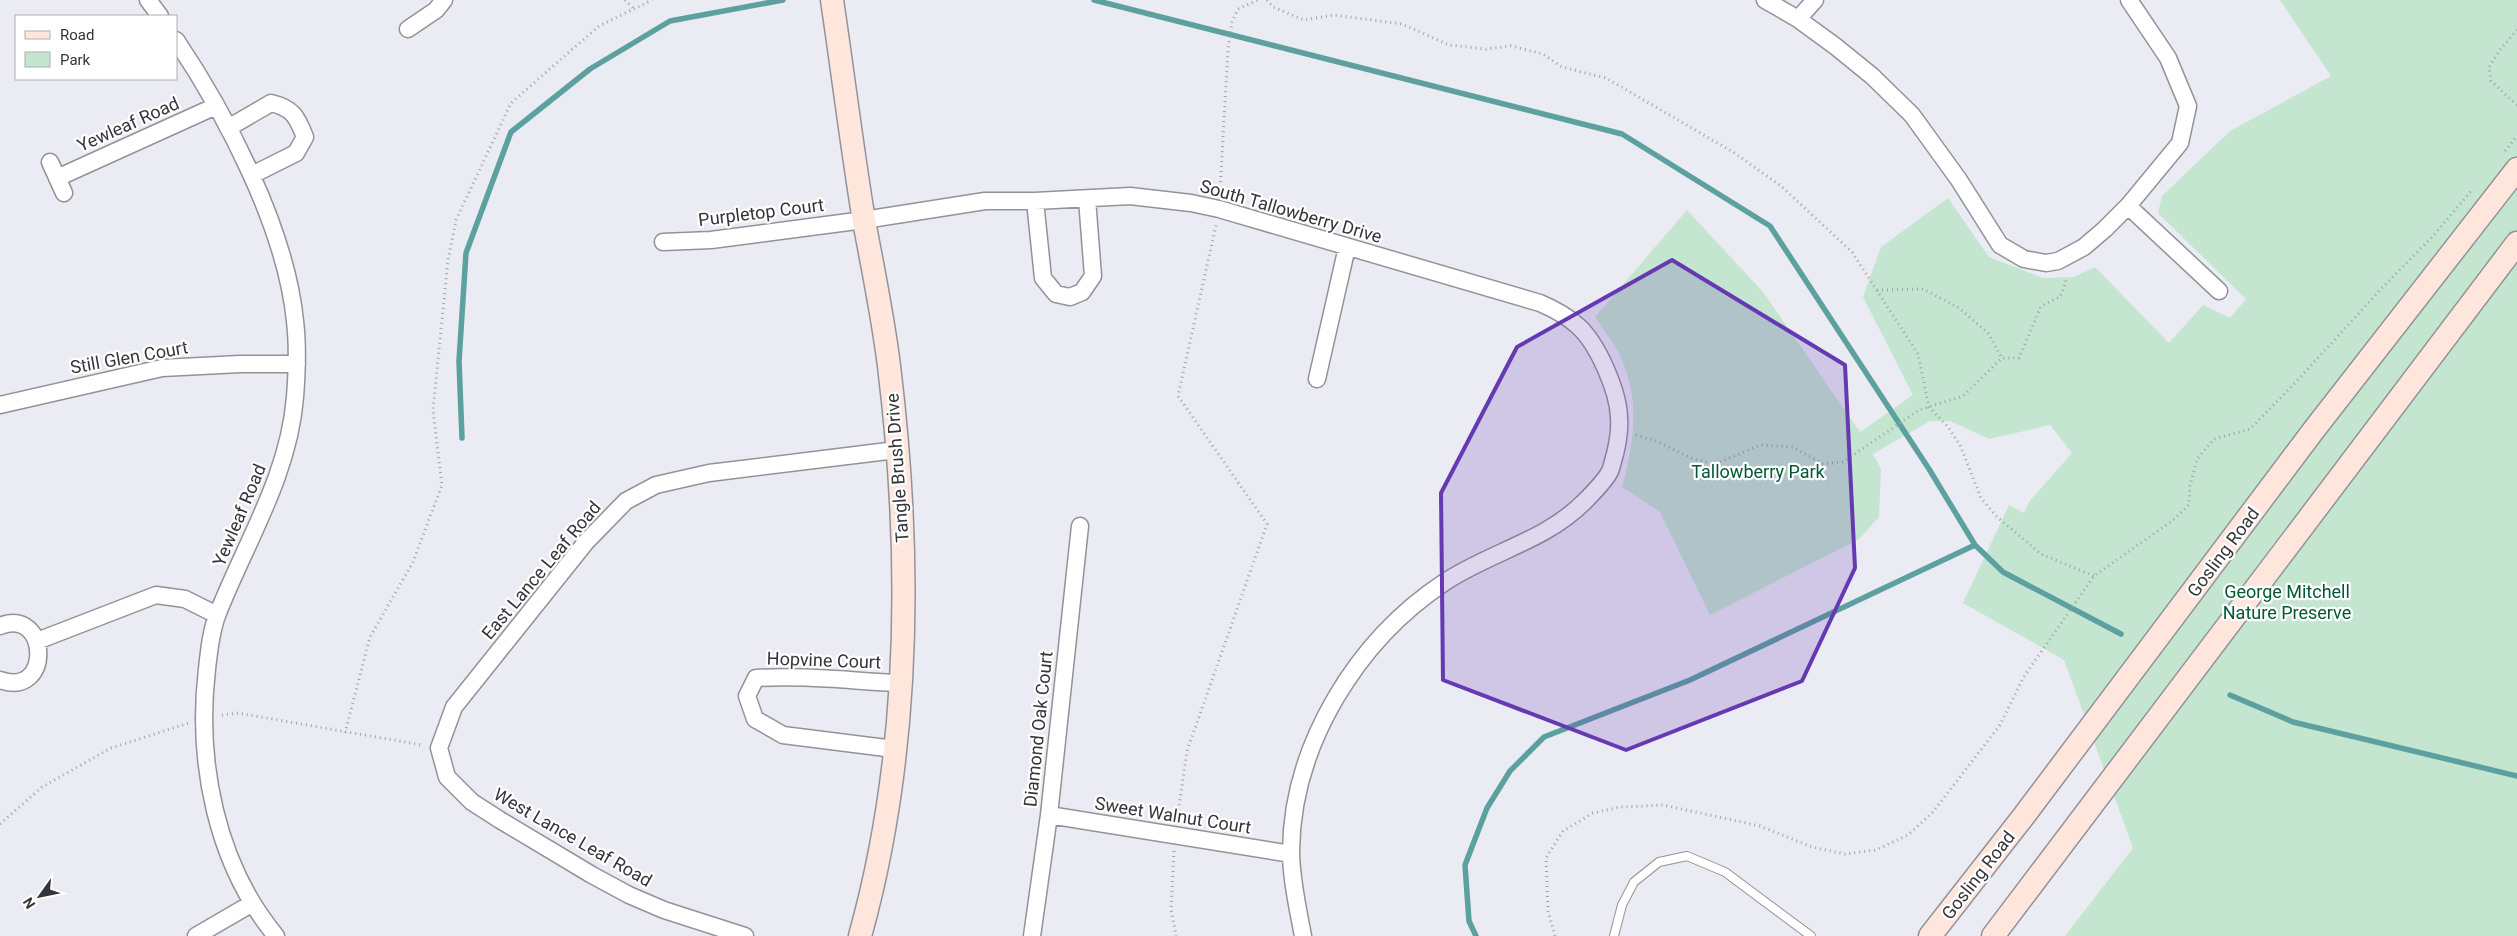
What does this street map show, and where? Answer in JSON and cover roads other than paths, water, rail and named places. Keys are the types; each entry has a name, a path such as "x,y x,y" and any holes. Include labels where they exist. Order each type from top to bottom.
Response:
{"main road":[{"name":"Tangle Brush Drive","path":"832,0 864,220 888,365 904,563 900,683 894,749 882,842 860,936"},
{"name":"Gosling Road","path":"1930,936 2023,817 2318,425 2507,160"},
{"path":"1993,936 2517,243"}],"street":[{"path":"148,0 159,15"},
{"path":"408,29 436,10 444,0"},
{"path":"1765,0 1798,19 1872,76 1912,115 1954,172 2000,245 2024,259 2046,263 2058,261 2084,247 2128,206 2180,143 2188,106 2168,58 2129,0"},
{"path":"1798,19 1815,0"},
{"name":"Yewleaf Road","path":"178,43 216,106 252,175 278,247 289,287 295,320 297,364 290,434 282,465 254,535 217,615 209,652 204,696 204,736 208,777 217,817 229,854 252,904 276,936"},
{"path":"228,128 271,103 285,106 297,118 305,137 296,153 252,175"},
{"name":"Yewleaf Road","path":"57,178 216,106"},
{"path":"50,162 64,193"},
{"name":"South Tallowberry Drive","path":"864,220 985,201 1035,201 1130,196 1191,203 1219,209 1540,303 1552,308 1579,327 1593,343 1616,397 1619,430 1610,472 1567,518 1535,538 1446,582 1411,608 1380,638 1338,694 1329,711 1301,779 1293,819 1291,854 1303,936"},
{"path":"1035,201 1043,278 1056,294 1070,297 1082,292 1093,276 1087,198"},
{"path":"2128,206 2219,291"},
{"name":"Purpletop Court","path":"663,242 711,240 864,220"},
{"path":"1317,379 1347,247"},
{"name":"Still Glen Court","path":"0,405 162,368 240,364 297,364"},
{"name":"East Lance Leaf Road","path":"439,748 454,707 586,542 626,501 656,485 709,473 896,450"},
{"name":"Diamond Oak Court","path":"1032,936 1049,815 1080,526"},
{"path":"37,641 156,595 185,599 217,615"},
{"path":"0,626 14,624 24,627 37,641 39,660 29,675 12,682 0,680"},
{"name":"Hopvine Court","path":"894,749 783,735 755,719 747,696 756,678 790,676 821,680 900,683"},
{"name":"West Lance Leaf Road","path":"439,748 447,777 472,802 500,820 629,895 664,910 745,936"},
{"name":"Sweet Walnut Court","path":"1049,815 1291,854"},
{"path":"196,936 252,904"}],"lane":[{"path":"1614,936 1622,905 1634,882 1659,862 1686,856 1725,872 1811,936"}],"waterway":[{"path":"462,438 459,361 466,253 511,132 590,69 670,21 783,0"},
{"path":"1094,0 1622,134 1770,226 1929,469 1975,545 2003,572 2121,634"},
{"path":"1476,936 1469,921 1465,865 1487,808 1510,771 1544,737 1690,680 1975,545"},
{"path":"2230,695 2293,722 2517,776"}],"park label":[{"name":"Tallowberry Park","path":"1758,471"},
{"name":"George Mitchell Nature Preserve","path":"2287,601"}]}
